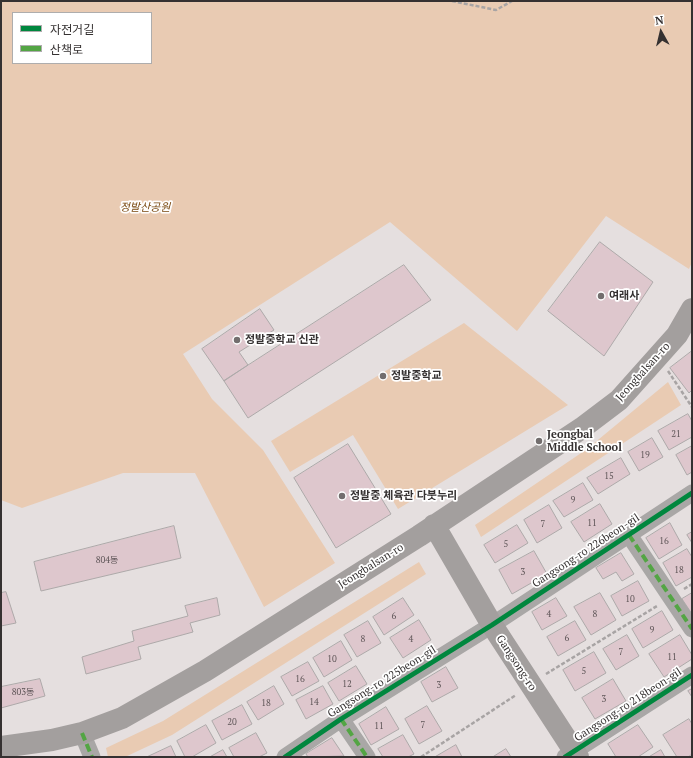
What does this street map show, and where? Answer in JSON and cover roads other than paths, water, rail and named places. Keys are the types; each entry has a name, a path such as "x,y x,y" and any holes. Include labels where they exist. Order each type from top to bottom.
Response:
{"main road":[{"name":"Jeongbalsan-ro","path":"1,747 52,740 82,733 122,718 175,690 434,525 582,428 619,400 677,335 692,309"},
{"name":"Gangsong-ro","path":"434,525 492,625 572,755"}],"street":[{"name":"Gangsong-ro 226beon-gil","path":"492,625 692,493"},
{"path":"629,535 692,629"},
{"name":"Gangsong-ro 225beon-gil","path":"284,757 341,719 492,625"},
{"name":"Gangsong-ro 218beon-gil","path":"572,755 692,675"},
{"path":"341,719 367,757"},
{"path":"82,733 92,757"}],"place":[{"name":"여래사","path":"601,296"},
{"name":"정발중학교 신관","path":"237,340"},
{"name":"정발중학교","path":"383,376"},
{"name":"Jeongbal Middle School","path":"539,441"},
{"name":"정발중 체육관 다붓누리","path":"342,496"}],"park label":[{"name":"정발산공원","path":"145,208"}]}
